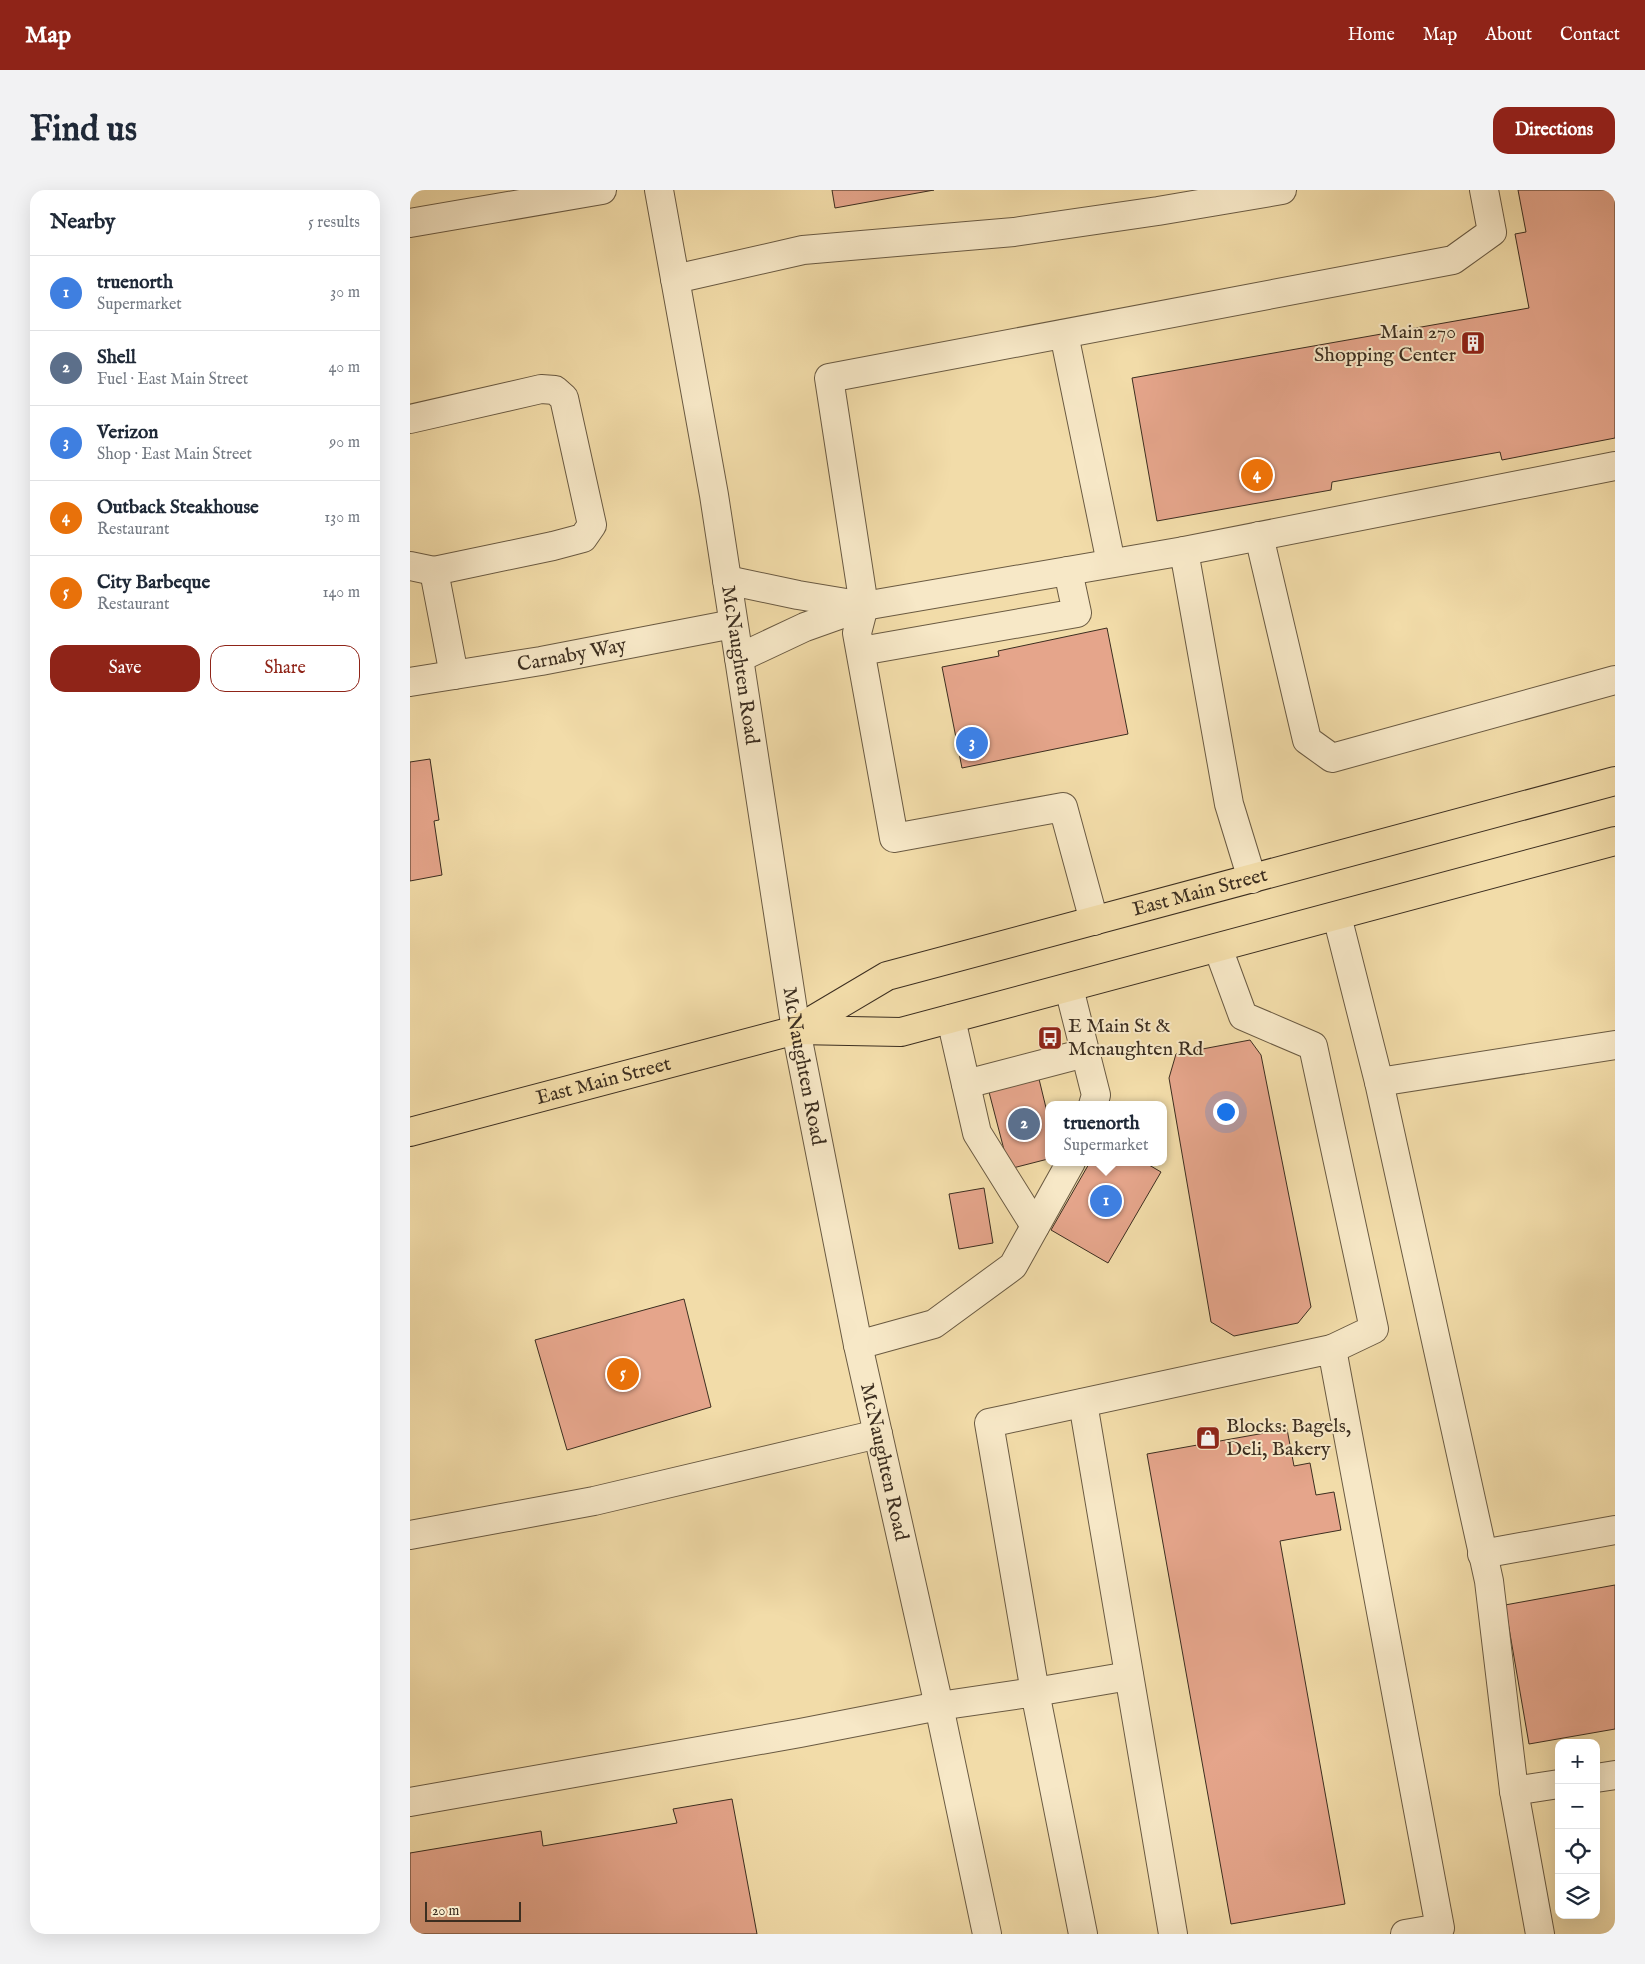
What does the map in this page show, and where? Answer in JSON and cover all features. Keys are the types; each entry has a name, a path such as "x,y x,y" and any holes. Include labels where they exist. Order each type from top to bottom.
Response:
{"main road":[{"name":"East Main Street","path":"410,1132 796,1030 888,976 1615,781"},
{"name":"East Main Street","path":"796,1030 901,1032 1615,841"}],"street":[{"path":"410,223 602,190"},
{"name":"McNaughten Road","path":"659,190 714,495 796,1030 858,1344 939,1706 987,1934"},
{"path":"675,279 803,250 1014,232 1158,211 1282,190"},
{"path":"1094,921 1063,807 894,838 857,633 864,606 829,378 1453,260 1492,232 1484,190"},
{"path":"1064,334 1111,563"},
{"path":"410,419 541,389 555,390 564,398 592,525 584,538 553,546 422,568 454,675"},
{"path":"739,658 806,627 864,606 1184,551 1615,466"},
{"path":"1259,536 1307,740 1332,758 1615,680"},
{"path":"1184,551 1228,804 1252,879"},
{"path":"861,652 1077,613 1068,571"},
{"path":"727,580 864,606"},
{"name":"Carnaby Way","path":"410,682 541,661 733,624"},
{"path":"1337,916 1379,1082 1488,1581 1514,1792 1540,1934"},
{"path":"1083,1934 1035,1692 989,1423 1332,1349 1374,1329 1314,1046 1243,1016 1218,948"},
{"path":"1069,988 1096,1095 1094,1101"},
{"path":"951,1020 977,1132 1035,1226"},
{"path":"1379,1082 1615,1044"},
{"path":"966,1084 1085,1053"},
{"path":"858,1344 934,1324 1013,1266 1069,1166"},
{"path":"1332,1349 1440,1928 1405,1934"},
{"path":"1083,1403 1173,1934"},
{"path":"410,1535 594,1502 878,1434"},
{"path":"1482,1554 1615,1530"},
{"path":"410,1802 800,1733 939,1706 1129,1676"},
{"path":"1600,1778 1615,1776"},
{"path":"1514,1792 1555,1785"}],"building":[{"path":"832,190 934,190 835,208"},
{"name":"Main 270 Shopping Center","path":"1518,190 1615,190 1615,438 1502,460 1500,452 1332,482 1331,490 1157,521 1132,378 1529,308 1515,234 1526,232"},
{"path":"1107,628 1128,734 962,768 942,667 999,656 998,651"},
{"path":"430,759 439,820 434,821 442,875 410,881 410,762"},
{"path":"1250,1040 1261,1055 1311,1307 1298,1323 1234,1336 1211,1322 1169,1078 1176,1054"},
{"path":"1039,1079 1045,1104 1045,1160 1009,1169 989,1092"},
{"path":"1088,1166 1151,1166 1161,1172 1108,1263 1051,1230"},
{"path":"984,1188 993,1243 959,1249 949,1194"},
{"path":"684,1299 711,1407 567,1450 535,1340"},
{"path":"1287,1429 1294,1466 1310,1463 1316,1495 1334,1492 1341,1530 1280,1541 1345,1904 1231,1924 1147,1454"},
{"path":"1615,1585 1615,1729 1529,1744 1505,1605"},
{"path":"732,1799 757,1934 410,1934 410,1853 541,1831 543,1846 677,1823 673,1809"}],"place":[{"name":"Main 270 Shopping Center","path":"1473,343"},
{"name":"Outback Steakhouse","path":"1257,475"},
{"name":"Verizon","path":"972,743"},
{"name":"E Main St & Mcnaughten Rd","path":"1050,1038"},
{"name":"Shell","path":"1024,1124"},
{"name":"truenorth","path":"1106,1201"},
{"name":"City Barbeque","path":"623,1374"},
{"name":"Blocks: Bagels, Deli, Bakery","path":"1208,1438"}]}
